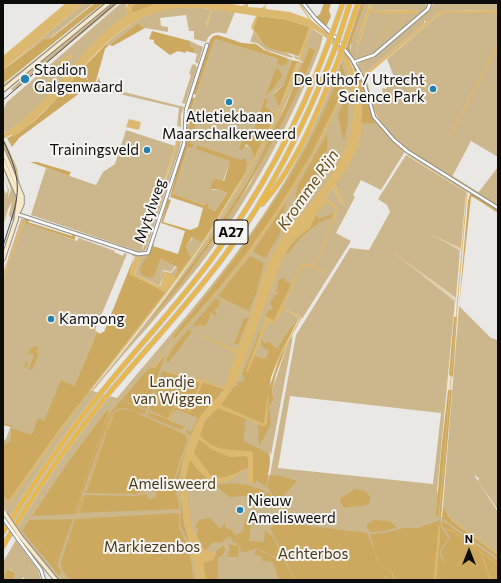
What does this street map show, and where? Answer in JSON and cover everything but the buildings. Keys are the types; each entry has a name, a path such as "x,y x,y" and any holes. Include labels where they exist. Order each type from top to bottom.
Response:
{"highway":[{"name":"A27","path":"3,532 33,485 70,432 191,285 244,213 291,130 328,44 343,3"},
{"name":"A27","path":"3,546 35,495 74,439 115,387 209,276 254,213 276,177 300,130 334,51 350,3"},
{"name":"A27","path":"254,213 276,189 313,119 339,58 358,3"}],"main road":[{"path":"4,90 108,3"},
{"path":"3,151 22,196 22,204 17,214"},
{"path":"3,161 18,192 19,201 17,214 3,259"},
{"path":"4,514 19,537 56,580"}],"street":[{"path":"303,3 315,18 335,37 354,62 363,79 374,116 394,140 407,152 498,208"},
{"path":"354,62 374,55 428,9 430,3"},
{"name":"Mytylweg","path":"17,214 138,254 148,253 184,144 186,110 207,45"},
{"path":"19,537 41,570 44,580"}],"green space":[{"path":"84,3 94,3 50,38 44,39 14,61"},
{"path":"95,3 103,3 3,84 3,70 44,39 51,38"},
{"path":"103,3 106,3 3,88 3,85 59,41"},
{"path":"111,3 119,3 13,91 11,89 37,66 3,94"},
{"path":"121,3 128,3 126,5 128,15 95,42 53,91 23,121 5,133 2,125 2,117 7,102"},
{"path":"136,3 157,4 132,13 131,7"},
{"path":"324,3 331,3 329,11 331,16 326,27 315,18 320,14"},
{"path":"361,3 365,3 350,46 351,54 356,59 354,59 346,48"},
{"path":"365,3 370,3 357,44 358,55 358,47 369,13 418,12 415,10 371,11 372,3 424,3 428,6 423,13 373,54 356,59 351,54 351,43"},
{"path":"498,3 498,10 439,11 431,20 424,21 424,24 365,73 361,64 365,75 365,82 358,65 359,61 374,57 430,9 433,4"},
{"path":"187,6 211,9 206,24 207,28 212,9 235,12 226,34 211,34 206,42 194,39 194,31 189,31 186,15 160,18 161,26 168,27 168,32 145,28 138,23 109,45 105,45 124,29 152,13"},
{"name":"De Uithof / Utrecht Science Park","path":"441,13 498,13 498,157 471,141 452,177 404,148 381,123 373,105 379,95 381,96 383,88 386,89 394,77 387,59"},
{"path":"258,16 284,19 310,27 299,56 266,47 253,29"},
{"path":"138,23 145,28 113,46 109,45"},
{"name":"Amelisweerd","path":"311,28 323,36 320,48 296,106 268,161 252,188 236,214 200,265 93,391 117,398 200,300 239,249 276,195 296,162 321,110 343,56 351,72 356,105 347,156 320,196 336,207 325,198 333,187 340,202 345,206 335,185 356,149 361,122 365,125 365,123 377,122 405,151 381,190 361,180 353,195 355,197 336,233 351,241 302,319 300,316 284,309 299,318 289,329 277,348 273,345 269,407 274,400 272,390 289,340 293,336 271,455 269,452 270,459 267,475 270,475 296,335 350,248 369,250 390,212 387,205 378,199 406,155 466,192 461,248 430,234 460,250 456,298 389,249 455,301 437,492 439,494 441,517 450,521 498,557 498,580 59,580 33,551 3,508 3,441 6,439 11,425 3,423 3,282 23,220 3,277 3,274 21,219 27,219 26,223 77,241 79,238 115,251 114,252 123,256 124,253 127,254 95,330 97,332 74,386 91,391 152,315 209,235 235,194 259,151 281,107 300,62 303,63 277,124 250,177 206,245 151,317 202,255 251,182 316,50 309,47 303,62 294,58 295,55 299,56 295,57 300,60","holes":["290,396 441,413 433,484 278,468"]},
{"path":"152,31 190,41 190,46 195,48 194,53 178,51 170,55 154,43 154,40 149,39"},
{"path":"254,31 258,37 292,56 294,55 292,58 266,50 257,43 250,42"},
{"path":"218,35 242,43 256,44 264,50 287,58 287,64 282,66 277,64 278,59 215,39 196,95 192,93 210,40 213,36"},
{"name":"Atletiekbaan Maarschalkerweerd","path":"215,39 278,59 280,65 287,64 287,58 292,60 283,85 274,93 279,108 276,114 266,107 268,100 254,130 247,128 245,145 251,149 254,159 246,172 246,160 230,161 223,181 214,178 212,190 218,189 227,193 215,211 209,208 208,202 204,205 173,194 188,147 185,144 185,121 187,122"},
{"path":"190,41 203,47 198,64 195,62 197,54 194,53 195,48 190,46"},
{"path":"105,45 109,45 105,49 96,81 19,138 12,147 7,138 18,133 38,118 56,100 80,71 83,74 80,78 86,78 89,81 81,70"},
{"path":"309,47 316,50 293,102 254,176 224,224 188,275 150,319 206,245 250,177 285,107"},
{"path":"345,50 360,73 369,107 377,122 374,124 366,123 365,125 361,122 361,103 356,76"},
{"path":"292,60 300,62 299,64 297,63 279,108 274,94 283,85"},
{"path":"341,63 348,85 345,87 297,180 249,250 213,295 175,338 173,336 244,245 287,181 323,112 338,77"},
{"path":"195,64 197,68 185,104 182,103 191,75 189,74 192,65"},
{"path":"276,68 280,70 282,76 273,89 266,95"},
{"path":"99,77 101,84 104,87 184,107 181,115 181,127 177,126 179,108 94,88"},
{"path":"348,93 348,121 344,142 338,115"},
{"path":"191,97 195,98 191,110 200,112 190,143 194,144 192,148 188,147 173,194 204,205 208,202 209,208 215,211 227,193 218,189 210,189 214,178 224,181 230,161 196,149 197,145 241,160 245,158 247,162 246,172 202,243 192,237 186,247 191,258 176,278 173,276 177,273 177,267 160,259 154,277 147,277 141,273 140,269 153,246 178,254 185,231 161,223 168,199 171,200 163,222 190,230 198,227 203,208 170,197 190,123 185,121 185,119"},
{"path":"265,98 268,100 266,107 276,114 254,159 251,149 246,144 242,150 239,149 247,128 254,130"},
{"path":"126,130 175,146 142,249 153,219 155,219 153,218 165,183 168,184 146,250 140,252 31,215 46,168 96,185 103,172 115,164"},
{"path":"178,130 182,131 180,147 168,184 165,183 177,146"},
{"path":"327,134 327,147 324,165 309,192 308,201 291,216 298,185"},
{"path":"3,141 5,141 17,168 20,186 3,149"},
{"path":"30,162 37,162 71,172 69,176"},
{"path":"498,167 498,207 478,193"},
{"path":"4,171 7,171 18,196 14,223 9,215 12,202 8,209 3,226 3,187 6,194 8,190 3,174 9,190 8,198 11,189"},
{"path":"471,191 498,209 498,213 471,197 459,306 468,201"},
{"path":"286,202 280,233 266,258 253,252"},
{"path":"333,214 332,217 319,223 307,232 288,254 286,253 293,242 306,231 313,222 315,216 320,218"},
{"path":"27,219 29,220 28,222 72,236 73,234 75,236 75,240 25,223"},
{"path":"193,237 202,243 191,258 186,247"},
{"path":"154,244 152,253 146,258 160,259 175,266 171,272 163,270 159,280 163,271 171,273 176,267 177,268 177,273 173,276 165,273 159,286 135,274 140,258 132,256 133,254 140,256 147,255"},
{"path":"152,250 159,250 162,253"},
{"path":"250,256 264,263 257,291 249,311 218,296"},
{"path":"134,257 130,274 166,292 59,430 9,500 7,500 3,494 3,445 11,441 11,428 32,435 38,418 44,421 61,380 74,386 97,332 101,334 104,332"},
{"path":"285,278 285,282 288,281 291,285 274,320 270,320 265,316 269,310 273,310 270,303 275,295 279,293 276,291 278,286 277,282 280,279"},
{"path":"216,298 220,301 219,306 214,310 217,313 215,316 211,312 208,322 204,327 199,325 194,327 193,325"},
{"path":"459,306 491,338 498,340 498,510 478,481 479,478 474,475 498,512 498,555 452,521 443,506"},
{"path":"454,317 457,317 453,377 449,375"},
{"path":"244,318 249,318 238,344 234,344"},
{"path":"299,318 279,357 270,380 269,389 279,359 289,341 276,374 272,390 274,400 269,407 271,424 259,447 258,424 264,426 267,424 269,392 264,424 222,407 221,404 234,387 238,385 237,383 245,380 242,374 258,336 257,334 260,333 264,325 247,372 254,356 266,359 269,351 261,346 261,339 265,343 269,342 277,348 289,329"},
{"path":"188,330 192,332 168,363 166,360 175,345"},
{"path":"36,346 38,347 36,353 39,353 32,370 24,367 26,361 28,362 26,367 29,368 34,355 28,353 30,349"},
{"name":"Markiezenbos","path":"165,355 145,414 123,408 115,411 110,416 75,514 32,516 69,461 107,410 109,411 107,417 121,400 144,410 146,409 122,400 147,370 155,368"},
{"name":"Landje van Wiggen","path":"162,371 201,382 189,411 174,407 168,419 150,410 149,412 185,427 181,430 147,416"},
{"name":"Landje van Wiggen","path":"202,382 224,389 198,421 183,460 179,480 176,478 191,433 188,435 186,429 191,432 198,418 176,409 170,420 175,407 190,412"},
{"path":"448,390 452,390 441,517 436,516"},
{"path":"218,408 247,419 244,423 246,427 244,431 244,441 269,454 270,463 266,487 256,480 255,484 253,483 253,452 223,450 210,444 200,436 204,422"},
{"name":"Markiezenbos","path":"122,409 132,411 186,435 187,440 174,479 137,494 85,493 110,419 114,413"},
{"path":"3,423 12,425 11,428 3,425"},
{"path":"200,440 213,450 230,457 246,456 248,458 248,468 226,477 213,479 194,453 198,441"},
{"path":"189,461 191,461 206,478 201,481 185,480"},
{"path":"270,475 281,476 297,481 278,504 274,504 273,495 267,487"},
{"name":"Markiezenbos","path":"173,483 179,502 179,509 77,513 82,497 86,495 136,496 146,494 150,500 156,497 155,490"},
{"path":"232,483 248,485 266,491 261,495 230,497 214,485"},
{"path":"355,489 365,491 370,496 370,503 367,505 344,508 340,501 341,498"},
{"path":"268,492 272,496 273,507 269,508 263,504 259,507 254,503 253,505 248,498 262,497"},
{"path":"181,500 184,525 191,547 180,525"},
{"path":"443,506 452,521 498,555 498,558 442,518"},
{"name":"Markiezenbos","path":"179,513 179,528 189,549 194,580 70,580 62,570 60,565 75,519"},
{"path":"210,518 220,529 225,522 226,528 232,530 235,535 243,532 245,518 251,522 249,541 264,542 265,530 273,537 281,554 275,557 257,548 246,552 240,551 241,548 239,545 238,557 227,557 230,550 228,544 236,546 238,543 234,543 230,536 221,543 213,542 205,551 197,536 198,530 195,526 199,520"},
{"name":"Markiezenbos","path":"73,519 58,565 34,538 57,564 61,573 60,576 22,531 29,520"},
{"path":"374,520 389,521 396,526 396,528 371,532 367,528 367,524"},
{"name":"Achterbos","path":"440,520 441,527 448,538 440,551 440,556 445,564 445,569 438,580 436,580 440,521 434,580 395,580 392,571 378,562 370,534 385,533 404,528 419,528"},
{"path":"443,521 498,561 498,580 439,580 446,566 441,552 450,537 442,525"},
{"name":"Achterbos","path":"278,522 367,533 377,562 391,571 394,580 387,580 384,574 385,580 295,580 270,528"},
{"path":"16,540 38,570 41,580 25,580 23,577 21,580 13,580 16,573 9,569 3,576 3,562"},
{"path":"223,546 225,548 224,552 218,558 218,580 206,580 203,563 214,559 217,550"},
{"path":"257,549 275,558 282,555 294,580 279,580 273,562 262,561 262,557 255,554 254,556"},
{"path":"8,569 16,573 13,580 3,580 3,576"}],"shaded area":[{"path":"66,3 84,3 3,70 3,56"},
{"path":"128,3 136,3 131,7 132,13 157,3 227,3 242,6 248,3 248,7 262,8 268,3 265,7 266,9 290,12 309,19 298,3 300,3 311,20 334,38 348,56 359,85 362,106 361,133 357,147 350,163 335,185 345,206 340,202 333,187 325,198 338,209 316,267 329,273 305,266 302,267 283,306 286,310 300,316 301,319 279,359 269,389 279,357 299,320 298,317 282,310 275,323 268,322 248,372 246,371 265,321 264,316 274,320 302,263 315,266 335,210 335,208 326,202 315,216 310,228 293,240 282,259 236,383 221,405 264,424 268,392 267,424 264,426 218,408 206,418 200,435 206,441 218,448 253,452 253,483 248,482 247,469 226,481 214,482 204,476 191,461 189,462 185,482 191,524 204,550 214,553 215,556 212,560 203,563 206,580 198,580 188,538 184,518 182,477 184,457 190,437 202,413 224,389 203,382 190,412 175,407 170,420 184,427 149,411 168,419 175,406 189,411 200,383 163,370 204,380 224,388 236,353 189,330 237,350 251,316 217,298 251,315 267,264 287,230 284,227 291,196 285,226 287,228 295,221 324,186 344,153 351,129 353,95 350,78 344,63 336,49 325,37 311,28 301,60 295,57 299,57 309,27 284,19 258,16 253,29 264,45 251,27 256,16 212,9 207,28 206,25 211,9 170,9 137,20 123,30 95,54 81,70 90,80 80,72 33,122 15,136 11,135 3,139 3,134 21,122 37,107 94,42 127,15 126,10","holes":["200,440 213,450 230,457 246,456 248,458 248,468 226,477 213,479 194,453 198,441"]},
{"path":"370,3 372,3 371,11 415,10 418,12 417,14 369,13 358,47 358,55 357,44"},
{"path":"498,10 498,13 441,13 366,76 366,81 361,64 365,73 424,24 426,20 431,20 439,11"},
{"path":"498,43 498,48 450,138 449,136"},
{"path":"73,55 73,57 68,59 54,77 48,76 48,74 66,57"},
{"path":"297,63 299,64 280,110 258,154 234,196 207,237 149,317 78,407 10,502 7,502 3,494 7,500 9,500 59,430 166,292 129,274 135,257 140,258 135,274 156,285 160,286 165,272 176,277 212,227 244,175 273,120"},
{"path":"345,86 347,88 310,159 297,182 253,249 227,282 183,330 163,355 155,369 153,368 154,366 149,366 155,365 175,338 232,274 275,213 311,155"},
{"path":"129,119 141,122 139,130 126,127"},
{"path":"178,131 177,146 142,250 175,146"},
{"path":"22,220 24,221 3,282 3,277"},
{"path":"109,411 110,412 57,560 106,418"},
{"path":"439,521 440,538 436,580 434,580"}],"waterway":[{"path":"376,45 394,13"},
{"path":"386,38 401,13"},
{"path":"399,27 407,13"},
{"path":"367,82 373,104 380,120 391,134 408,149"},
{"path":"374,121 401,150"},
{"path":"409,149 498,205"},
{"path":"408,155 467,192 439,516"},
{"path":"431,234 461,249"},
{"path":"389,249 456,300"},
{"path":"108,429 113,416"},
{"path":"87,490 106,434"},
{"path":"77,519 84,497"},
{"path":"447,516 498,554"},
{"path":"446,529 453,531 498,565"},
{"path":"481,552 490,580"},
{"path":"63,577 66,580"}],"tram line":[{"path":"3,100 116,3"},
{"path":"3,140 15,170 17,182 16,204 3,246"}],"place":[{"name":"Stadion Galgenwaard","path":"25,79"},
{"name":"De Uithof / Utrecht Science Park","path":"433,89"},
{"name":"Atletiekbaan Maarschalkerweerd","path":"229,102"},
{"name":"Trainingsveld","path":"147,150"},
{"name":"Kampong","path":"51,319"},
{"name":"Nieuw Amelisweerd","path":"240,510"}],"water label":[{"name":"Kromme Rijn","path":"308,190"}]}
